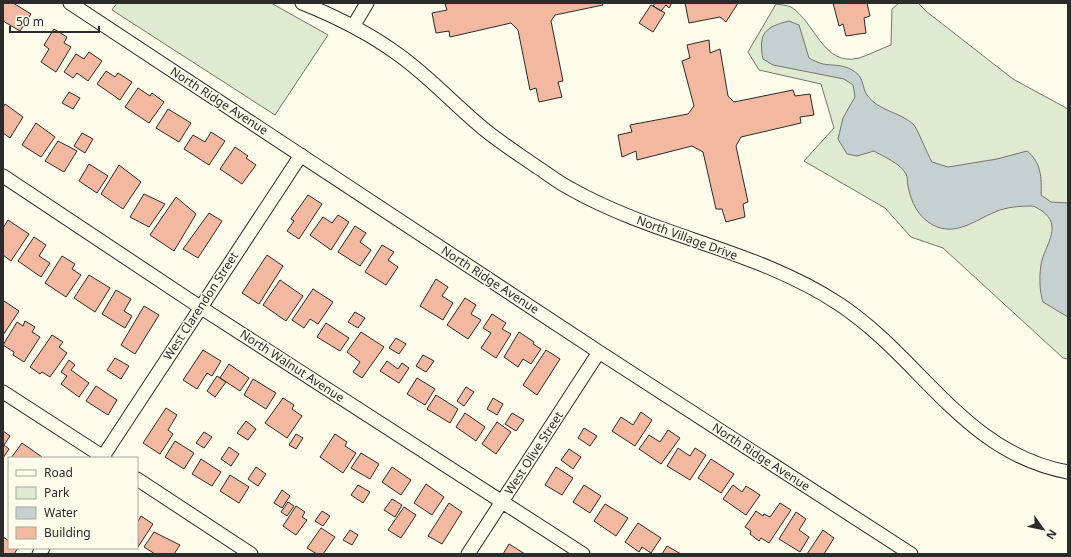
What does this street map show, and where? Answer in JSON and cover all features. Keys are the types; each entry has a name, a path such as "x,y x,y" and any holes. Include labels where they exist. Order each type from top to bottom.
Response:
{"street":[{"name":"North Ridge Avenue","path":"70,3 600,352 911,554"},
{"name":"North Village Drive","path":"302,3 354,25 418,70 479,125 568,188 592,201 631,217 776,270 821,293 860,319 886,341 943,401 971,426 1020,455 1049,468 1068,472"},
{"path":"354,25 367,3"},
{"name":"West Clarendon Street","path":"104,457 200,307 301,155"},
{"name":"North Walnut Avenue","path":"3,176 200,307 583,554"},
{"name":"West Olive Street","path":"468,554 600,352"},
{"path":"3,392 101,457"},
{"path":"138,480 251,554"}],"green space":[{"path":"117,3 271,3 328,35 275,115 112,10"},
{"path":"899,3 918,3 927,12 1013,79 1068,109 1068,359 1063,358 943,248 911,237 885,208 804,161 834,128 821,84 759,70 748,52 776,4 791,7 800,14 828,50 837,56 847,59 859,58 891,45 892,9"}],"water":[{"path":"789,21 799,25 809,58 821,64 841,66 852,70 861,79 867,95 877,105 908,120 913,124 932,162 948,167 997,159 1027,151 1032,155 1040,171 1041,195 1051,202 1068,203 1068,317 1043,302 1041,292 1041,265 1052,228 1048,216 1034,206 1022,206 999,210 973,223 957,228 941,228 928,222 919,213 913,203 909,192 907,175 900,167 874,151 857,156 847,154 838,139 843,118 855,97 853,85 844,79 773,65 763,59 762,43 765,32 774,26"}],"building":[{"path":"3,3 13,3 31,14 20,31 3,21"},
{"path":"602,3 603,5 555,15 551,21 563,81 558,82 562,97 539,102 536,88 530,90 518,30 511,23 450,37 449,31 436,33 432,13 447,10 445,4"},
{"path":"655,3 672,3 669,8 666,5 661,11 653,6"},
{"path":"685,3 738,3 726,22 720,17 689,23"},
{"path":"833,3 867,3 870,16 864,18 866,33 846,36 843,24 839,26"},
{"path":"651,5 665,13 653,32 639,23"},
{"path":"54,29 67,37 64,43 71,47 56,72 41,62 49,49 44,45"},
{"path":"709,40 710,53 720,49 728,96 734,102 793,90 795,96 810,94 814,115 800,117 801,123 741,137 736,146 748,202 743,204 745,217 726,222 722,209 716,209 703,152 692,146 637,160 636,151 622,157 618,135 632,132 630,125 688,114 694,106 682,61 690,58 687,45"},
{"path":"89,52 102,61 88,81 77,73 73,78 64,72 76,54 84,59"},
{"path":"106,71 115,77 118,73 132,82 120,100 97,84"},
{"path":"138,88 150,96 152,93 164,102 149,123 125,107"},
{"path":"69,92 80,98 73,109 62,103"},
{"path":"5,104 23,117 10,138 3,133 3,107"},
{"path":"168,109 191,123 179,142 156,128"},
{"path":"36,123 55,137 41,157 22,145"},
{"path":"211,132 225,141 209,165 184,149 193,135 205,142"},
{"path":"82,133 93,139 85,153 74,146"},
{"path":"58,141 77,151 64,172 45,161"},
{"path":"235,147 248,156 246,158 256,165 242,184 220,169"},
{"path":"89,164 108,176 97,193 79,181"},
{"path":"119,165 141,182 123,209 101,194"},
{"path":"144,194 165,204 149,227 130,217"},
{"path":"308,195 322,204 299,239 287,231 294,221 291,219"},
{"path":"176,197 196,214 174,251 150,235"},
{"path":"209,213 222,221 198,258 183,249"},
{"path":"338,215 349,222 331,250 310,235 323,217 332,223"},
{"path":"8,220 29,234 11,261 3,255 3,228"},
{"path":"355,226 366,233 360,242 371,250 360,266 338,252"},
{"path":"34,237 46,245 39,256 50,263 41,277 18,261"},
{"path":"382,245 394,252 388,260 398,267 386,285 365,272"},
{"path":"267,255 283,266 259,304 242,293"},
{"path":"62,256 75,264 72,269 81,275 66,297 45,283"},
{"path":"89,275 110,288 95,312 74,298"},
{"path":"436,279 448,287 442,296 453,303 443,320 420,306"},
{"path":"280,280 303,296 286,321 263,305"},
{"path":"313,289 333,302 318,324 310,319 304,328 292,320"},
{"path":"116,290 131,299 124,311 132,316 125,328 102,314"},
{"path":"465,298 476,305 471,314 481,320 468,339 447,325"},
{"path":"4,301 19,311 3,335 3,304"},
{"path":"144,306 159,315 135,354 121,345"},
{"path":"355,312 365,318 358,328 348,322"},
{"path":"492,314 506,323 502,329 511,334 496,358 481,348 491,333 483,328"},
{"path":"25,321 35,327 32,332 40,337 24,362 13,355 14,352 3,345 17,322 23,326"},
{"path":"326,323 349,338 340,351 317,337"},
{"path":"361,332 384,347 362,378 353,372 360,362 347,352"},
{"path":"519,332 534,342 533,344 541,349 531,364 523,359 518,367 504,357"},
{"path":"52,335 63,342 59,347 67,353 50,377 42,372 40,374 30,367"},
{"path":"396,338 406,344 399,354 389,348"},
{"path":"203,350 221,361 212,376 207,373 197,389 183,380"},
{"path":"546,350 560,359 537,395 523,385"},
{"path":"423,355 434,361 426,372 416,366"},
{"path":"115,358 129,366 121,379 107,370"},
{"path":"69,360 75,365 71,370 89,383 79,397 61,384 67,376 61,372"},
{"path":"387,361 398,369 402,363 409,368 399,383 380,371"},
{"path":"229,364 249,378 240,391 220,378"},
{"path":"217,376 226,382 215,397 207,391"},
{"path":"417,378 435,389 425,405 407,394"},
{"path":"253,379 276,393 266,409 244,395"},
{"path":"96,386 117,400 108,415 86,401"},
{"path":"466,387 474,392 464,406 457,401"},
{"path":"436,395 458,409 450,423 427,409"},
{"path":"283,398 294,405 292,409 302,416 287,438 265,423"},
{"path":"493,398 503,404 497,415 487,409"},
{"path":"166,408 177,415 168,430 173,434 160,454 143,443"},
{"path":"641,412 652,420 635,446 612,431 621,417 633,425"},
{"path":"465,413 485,427 476,441 456,427"},
{"path":"512,413 524,420 516,431 505,424"},
{"path":"246,421 256,429 248,440 237,433"},
{"path":"497,422 511,432 496,454 482,444"},
{"path":"584,428 597,436 590,446 578,438"},
{"path":"668,430 680,438 661,464 639,449 649,435 660,442"},
{"path":"3,431 10,436 4,445 9,449 3,458"},
{"path":"204,432 212,437 204,448 196,443"},
{"path":"296,434 303,438 296,449 289,445"},
{"path":"335,434 347,442 345,446 356,453 343,473 320,457"},
{"path":"175,441 194,453 184,469 165,457"},
{"path":"22,443 42,457 12,457"},
{"path":"229,447 239,454 231,466 221,459"},
{"path":"678,448 690,456 695,448 706,455 690,480 667,466"},
{"path":"569,449 581,457 573,469 561,460"},
{"path":"361,453 379,464 370,479 351,468"},
{"path":"201,459 221,472 212,486 192,474"},
{"path":"711,459 734,474 721,493 698,478"},
{"path":"256,467 266,474 258,486 248,479"},
{"path":"392,467 411,480 401,495 382,482"},
{"path":"556,467 573,478 562,495 545,485"},
{"path":"230,475 249,487 239,503 220,491"},
{"path":"426,484 444,497 432,515 414,503"},
{"path":"358,485 370,492 363,503 351,495"},
{"path":"584,485 601,496 590,513 573,502"},
{"path":"733,485 742,492 746,486 760,495 746,515 723,499"},
{"path":"282,490 290,496 282,508 274,503"},
{"path":"392,499 402,505 395,517 384,510"},
{"path":"288,502 294,506 287,516 281,512"},
{"path":"449,503 462,512 442,544 428,536"},
{"path":"780,503 791,510 769,543 761,538 759,541 750,534 751,531 745,527 756,511 763,516 764,514 770,517"},
{"path":"605,504 628,518 616,536 594,521"},
{"path":"296,506 305,512 302,517 307,520 296,535 283,526"},
{"path":"404,507 416,515 401,538 388,530"},
{"path":"322,511 330,516 323,526 315,521"},
{"path":"796,512 806,519 799,530 809,537 800,552 779,539"},
{"path":"141,516 153,524 138,547 138,521"},
{"path":"638,523 661,538 651,553 642,547 639,552 625,542"},
{"path":"321,528 335,537 323,554 317,554 307,548"},
{"path":"350,530 358,535 352,545 343,540"},
{"path":"823,530 834,538 824,554 807,554"},
{"path":"154,532 180,545 174,554 155,554 144,547"},
{"path":"3,537 8,540 8,549 17,549 14,554 3,554"},
{"path":"509,544 525,554 503,554"},
{"path":"667,546 681,554 662,554"}]}
